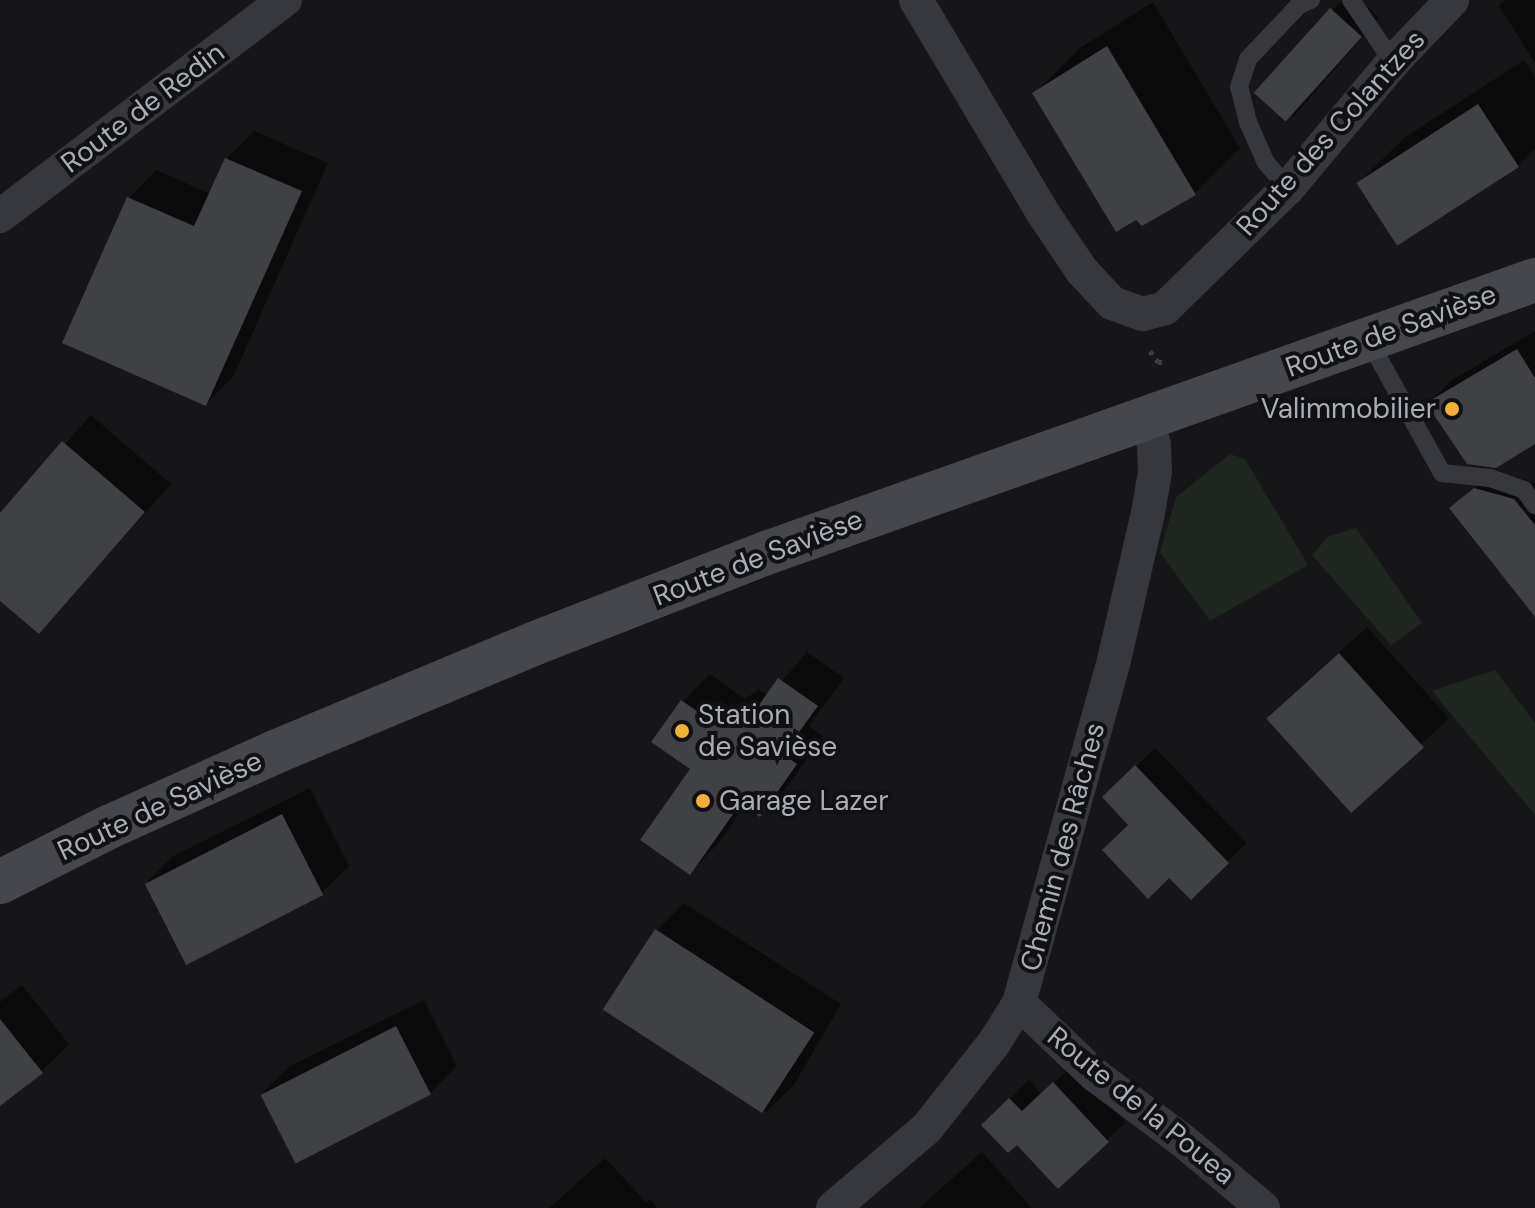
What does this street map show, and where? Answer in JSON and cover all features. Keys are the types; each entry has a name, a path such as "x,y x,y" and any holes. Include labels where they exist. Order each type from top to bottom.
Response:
{"street":[{"name":"Route de Redin","path":"0,216 285,0"},
{"name":"Route des Colantzes","path":"916,0 1043,213 1082,271 1112,303 1143,314 1165,308 1288,188 1393,62 1452,0"},
{"name":"Route de Savièse","path":"0,882 109,827 275,752 533,644 769,552 1535,280"},
{"name":"Chemin des Râches","path":"833,1208 927,1128 994,1043 1019,1003 1114,660 1148,513 1155,472 1154,445 1147,419"},
{"name":"Route de la Pouea","path":"1019,1003 1095,1075 1182,1140 1263,1208"}],"lane":[{"path":"1288,188 1266,163 1248,122 1239,87 1248,59 1299,5 1311,0"},
{"path":"1351,0 1393,62"},
{"path":"1368,339 1442,473 1490,478 1524,490 1535,505"}],"shaded area":[{"path":"1230,454 1245,459 1308,565 1210,621 1160,552 1176,497"},
{"path":"1356,528 1422,623 1391,645 1312,555 1329,536"},
{"path":"1495,670 1535,723 1535,815 1432,691"}],"building":[{"path":"1330,8 1362,37 1286,121 1254,93"},
{"path":"1107,46 1196,195 1142,226 1136,220 1116,232 1032,93"},
{"path":"1478,104 1519,167 1397,246 1356,183"},
{"path":"225,158 302,191 206,406 62,343 127,197 194,226"},
{"path":"1517,349 1535,378 1535,444 1496,468 1467,464 1426,403"},
{"path":"62,441 145,512 39,634 0,601 0,513"},
{"path":"1474,488 1514,499 1535,525 1535,617 1449,508"},
{"path":"1339,653 1424,747 1351,813 1266,719"},
{"path":"778,678 818,706 783,754 797,764 760,817 741,803 690,875 640,840 690,769 651,742 681,700 717,725 730,715 745,725"},
{"path":"1135,765 1229,863 1191,900 1169,878 1148,899 1102,850 1128,825 1102,797"},
{"path":"282,814 323,895 186,965 145,884"},
{"path":"655,929 814,1032 762,1113 603,1010"},
{"path":"0,1019 43,1073 0,1106"},
{"path":"396,1026 431,1095 296,1164 261,1095"},
{"path":"1053,1082 1109,1142 1058,1189 1017,1145 1008,1153 981,1125 1009,1098 1022,1111"}],"place":[{"name":"Valimmobilier","path":"1452,409"},
{"name":"Station de Savièse","path":"682,731"},
{"name":"Garage Lazer","path":"703,801"}]}
